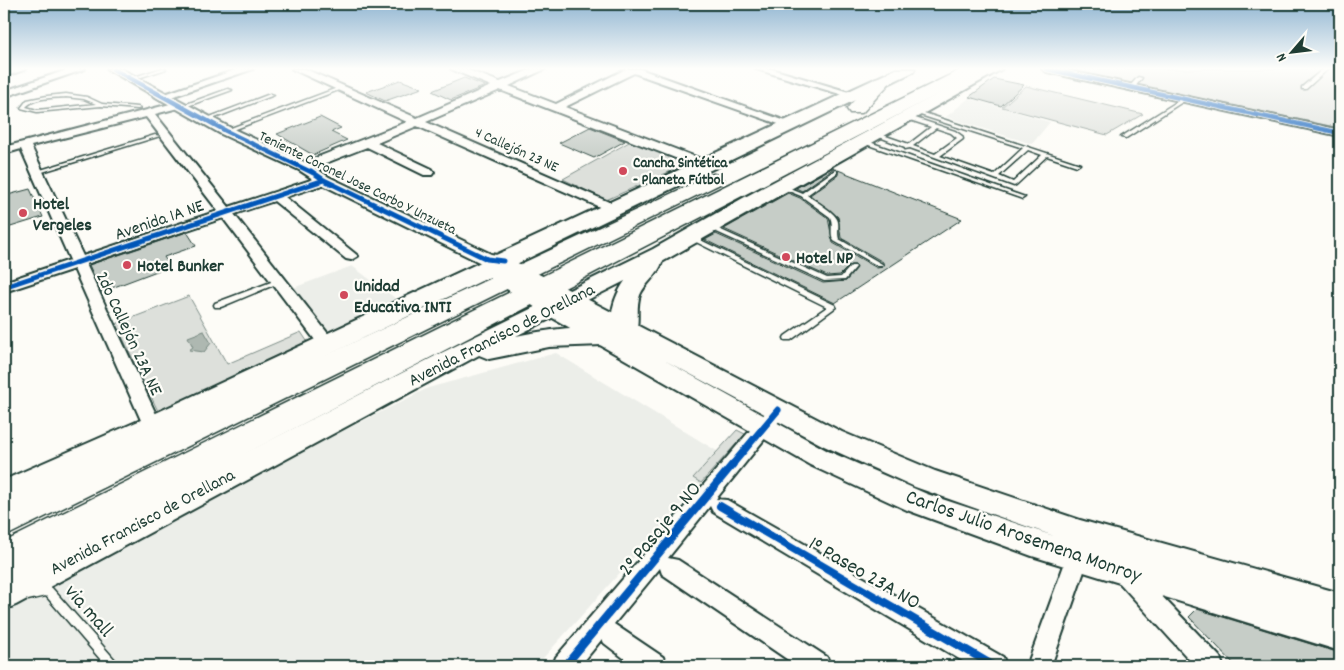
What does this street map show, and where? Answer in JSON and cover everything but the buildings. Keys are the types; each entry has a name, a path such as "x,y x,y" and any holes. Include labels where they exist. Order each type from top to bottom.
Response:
{"highway":[{"name":"Avenida Francisco de Orellana","path":"4,560 859,100"},
{"name":"Avenida Francisco de Orellana","path":"4,522 523,281 682,229 918,100"},
{"path":"682,229 750,202"}],"main road":[{"name":"Avenida Francisco de Orellana","path":"4,494 153,427 327,344 523,281 661,254 682,229 708,226 938,100"},
{"name":"Avenida Francisco de Orellana","path":"4,594 448,360 523,281 613,209 791,124 855,102"},
{"path":"448,360 526,342 614,333 624,313 628,292 661,254"},
{"name":"Carlos Julio Arosemena Monroy","path":"523,281 614,333 771,418 819,458 918,502 1032,543 1079,545 1120,557 1340,635"},
{"name":"Carlos Julio Arosemena Monroy","path":"1120,557 1340,608"}],"street":[{"name":"Teniente Coronel Jose Carbo Y Unzueta","path":"169,100 226,131 304,167 324,180 523,281"},
{"path":"4,150 144,111 176,100"},
{"name":"4 Callejón 23 NE","path":"371,100 613,209"},
{"path":"304,167 368,143 467,100"},
{"path":"539,100 705,165"},
{"path":"558,108 573,100"},
{"path":"722,100 791,124"},
{"path":"850,100 855,102"},
{"path":"1192,100 1340,133"},
{"path":"4,142 144,111"},
{"path":"144,111 327,344"},
{"path":"368,143 428,172"},
{"name":"2do Callejón 23A NE","path":"25,145 153,427"},
{"name":"Avenida 1A NE","path":"4,287 324,180"},
{"path":"276,196 351,256"},
{"name":"2° Pasaje 9 NO","path":"565,666 771,418"},
{"name":"1° Paseo 23A NO","path":"720,506 994,666"},
{"path":"1039,666 1079,545"},
{"path":"1120,557 1211,666"},
{"path":"670,567 818,666"},
{"path":"612,635 654,666"}],"lane":[{"path":"35,100 29,101 23,108 37,111 102,105 144,111"},
{"path":"95,100 102,105"},
{"path":"172,102 180,100"},
{"path":"205,120 258,100"},
{"path":"226,131 309,100"},
{"path":"1124,137 1184,100"},
{"path":"911,115 948,122 1077,164"},
{"path":"911,115 953,132"},
{"path":"936,156 960,139 953,132 948,122"},
{"path":"899,154 935,126"},
{"path":"37,172 157,136"},
{"path":"869,138 909,147 1014,184 1046,154"},
{"path":"869,138 899,154 1022,197"},
{"path":"995,177 1027,148"},
{"path":"803,195 835,172"},
{"path":"780,186 803,195 832,216 835,221 834,236 836,240 880,265"},
{"path":"708,226 826,280 834,282 843,279 853,266"},
{"path":"682,229 832,307 788,338"},
{"path":"218,305 279,281"},
{"name":"via mall","path":"4,600 48,591 113,666"}],"shaded area":[{"path":"966,100 977,100 1050,122 1032,144 946,117"},
{"path":"1010,100 1086,100 1143,114 1107,135 1002,107"},
{"path":"1209,100 1340,100 1340,128"},
{"name":"Cancha Sintética - Planeta Fútbol","path":"631,141 687,164 606,200 563,179"},
{"name":"Unidad Educativa INTI","path":"352,266 399,301 324,333 293,288"},
{"path":"189,296 227,364 301,332 309,344 159,413 116,324"},
{"path":"204,331 211,343 204,352 189,350 193,347 188,337"},
{"path":"556,353 725,456 536,666 4,666 4,603 428,388"},
{"path":"737,430 745,434 701,483 693,478"}],"cycle path":[{"path":"170,100 226,131 304,167 324,180 487,259 503,261"},
{"path":"1190,100 1340,133"},
{"path":"4,287 324,180"},
{"path":"565,666 778,410"},
{"path":"720,506 994,666"}],"place":[{"name":"Cancha Sintética - Planeta Fútbol","path":"623,171"},
{"name":"Hotel Vergeles","path":"23,213"},
{"name":"Hotel NP","path":"786,257"},
{"name":"Hotel Bunker","path":"127,265"},
{"name":"Unidad Educativa INTI","path":"344,295"}]}
